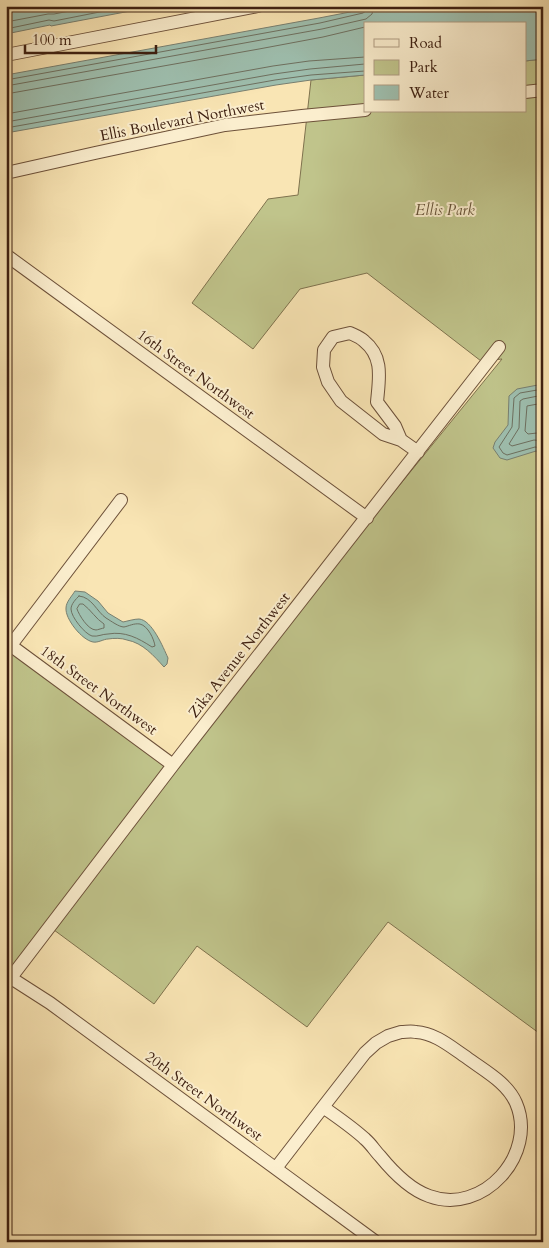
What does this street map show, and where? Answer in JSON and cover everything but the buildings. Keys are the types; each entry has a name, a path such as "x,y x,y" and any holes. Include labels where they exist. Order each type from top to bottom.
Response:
{"street":[{"path":"6,55 258,6"},
{"path":"526,92 543,90"},
{"name":"Ellis Boulevard Northwest","path":"6,173 225,126 364,110"},
{"name":"16th Street Northwest","path":"6,256 367,518"},
{"path":"401,440 395,426 377,402 380,368 375,354 364,341 350,332 333,337 324,350 323,367 328,382 341,400 383,434 401,440 418,452"},
{"name":"Zika Avenue Northwest","path":"9,981 173,765 500,347"},
{"path":"9,643 121,500"},
{"name":"18th Street Northwest","path":"9,643 173,765"},
{"name":"20th Street Northwest","path":"9,981 50,1003 376,1242"},
{"path":"276,1168 323,1106 365,1053 376,1043 388,1036 401,1032 421,1032 449,1045 500,1082 516,1102 520,1116 520,1141 508,1167 499,1179 485,1191 456,1201 442,1200 428,1196 396,1174 366,1139 323,1106"}],"green space":[{"name":"Ellis Park","path":"543,59 543,1036 388,922 307,1027 197,946 154,1004 50,927 6,984 6,642 173,764 502,359 481,361 367,273 300,289 253,349 192,303 268,199 298,195 311,80 364,75 364,112 526,112 526,61"}],"water":[{"path":"6,6 157,6 6,34"},
{"path":"368,6 543,6 543,59 526,61 526,22 364,22 364,75 276,85 6,133 6,75 350,12"},
{"path":"543,384 543,453 536,451 507,460 500,458 493,448 495,442 508,425 509,396 517,389"},
{"path":"75,591 85,592 98,601 108,613 123,622 139,619 148,624 163,647 168,658 167,664 164,667 148,650 133,642 115,638 93,642 84,637 71,623 66,613 67,604"}]}
